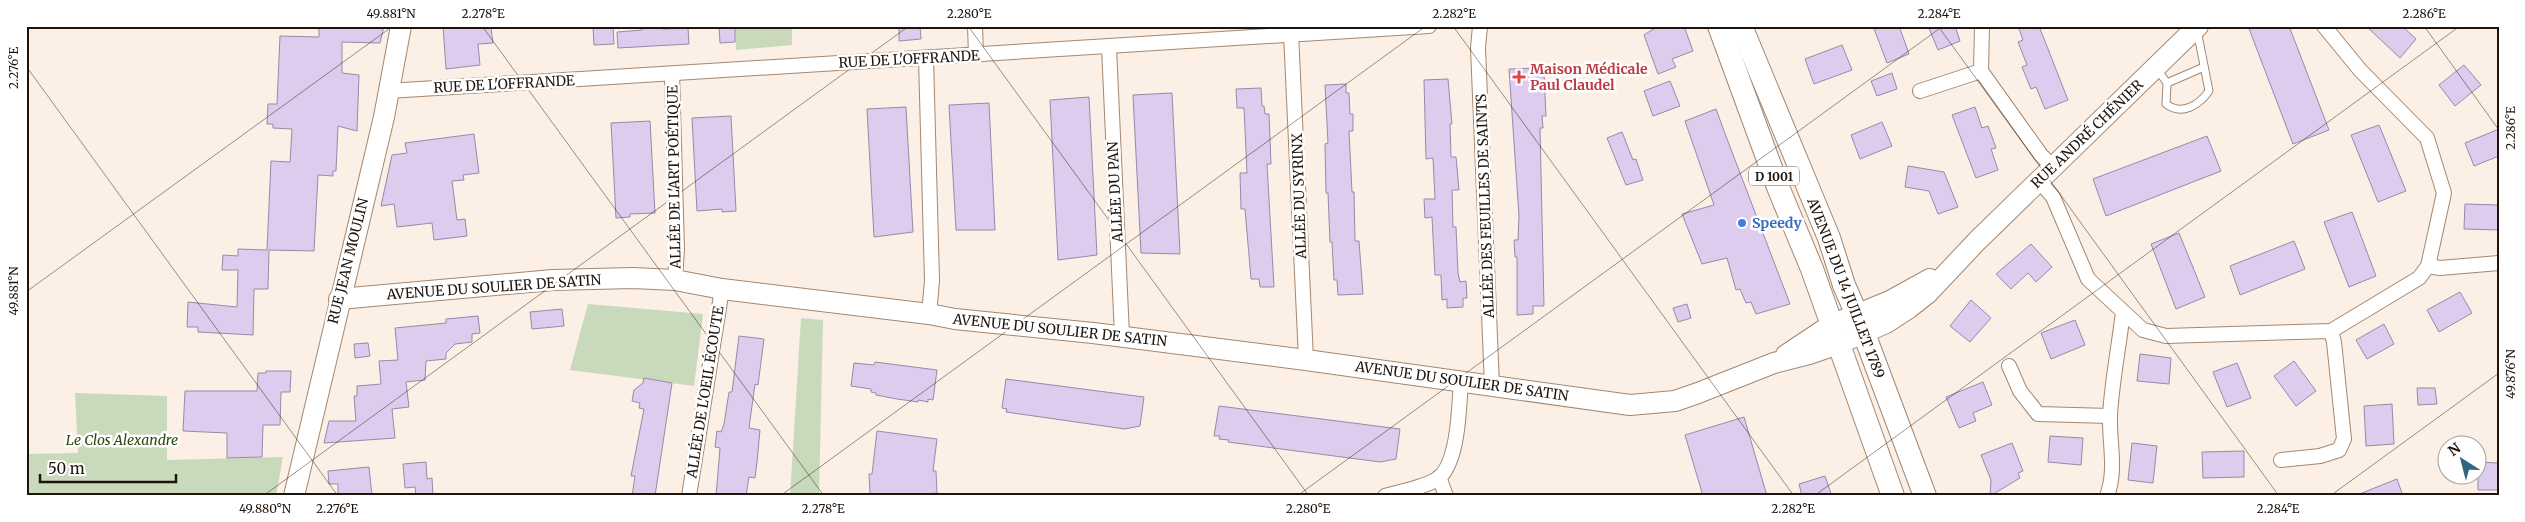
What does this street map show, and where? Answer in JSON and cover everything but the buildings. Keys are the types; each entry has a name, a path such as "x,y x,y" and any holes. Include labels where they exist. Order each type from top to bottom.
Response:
{"main road":[{"name":"AVENUE DU 14 JUILLET 1789","path":"1719,26 1835,334 1893,496"},
{"name":"AVENUE DU 14 JUILLET 1789","path":"1741,26 1829,238 1844,284 1925,496"}],"street":[{"name":"RUE JEAN MOULIN","path":"294,496 388,91 401,26"},
{"path":"975,26 976,55"},
{"name":"RUE DE L'OFFRANDE","path":"388,91 1109,47 1291,33 1428,26"},
{"name":"ALLÉE DES FEUILLES DE SAINTS","path":"1480,26 1478,55 1492,386"},
{"path":"1982,26 1981,71 2041,155 2053,196 2088,279 2143,330 2166,336 2331,331 2419,278 2428,266 2444,193 2427,138 2360,70 2324,26"},
{"name":"RUE ANDRÉ CHÉNIER","path":"1835,334 1860,324 1899,297 1930,279 1977,242 2046,174 2161,75 2197,27"},
{"name":"ALLÉE DU SYRINX","path":"1291,33 1306,360"},
{"name":"ALLÉE DU PAN","path":"1109,47 1122,336"},
{"path":"926,58 932,281 929,314"},
{"path":"1920,91 1981,71"},
{"name":"ALLÉE DE L'ART POÉTIQUE","path":"672,74 677,249 675,280"},
{"path":"2428,266 2440,268 2499,263"},
{"name":"AVENUE DU SOULIER DE SATIN","path":"339,299 553,280 633,278 675,280 722,290 929,314 955,319 1122,336 1461,380 1630,405 1659,404 1698,394 1774,363 1835,334"},
{"name":"ALLÉE DE L'OEIL ÉCOUTE","path":"689,496 722,290"},
{"path":"2107,496 2110,486 2113,446 2110,416 2123,312"},
{"path":"2281,460 2320,456 2339,450 2344,439 2334,342 2331,331"},
{"path":"2008,366 2020,391 2038,414 2110,416"},
{"path":"1385,496 1439,478 1449,463 1458,425 1461,380"},
{"path":"1439,478 1446,496"}],"lane":[{"path":"2197,27 2210,91 2203,99 2186,109 2172,109 2166,104 2161,75 2204,67"}],"green space":[{"path":"735,26 792,26 792,45 736,50"},
{"path":"588,304 703,314 694,386 570,370"},
{"path":"801,318 823,320 819,496 790,496"},
{"name":"Le Clos Alexandre","path":"75,393 167,396 167,460 283,457 276,496 26,496 26,454 78,453"}],"place":[{"name":"Maison Médicale Paul Claudel","path":"1519,77"},
{"name":"Speedy","path":"1742,223"}]}
